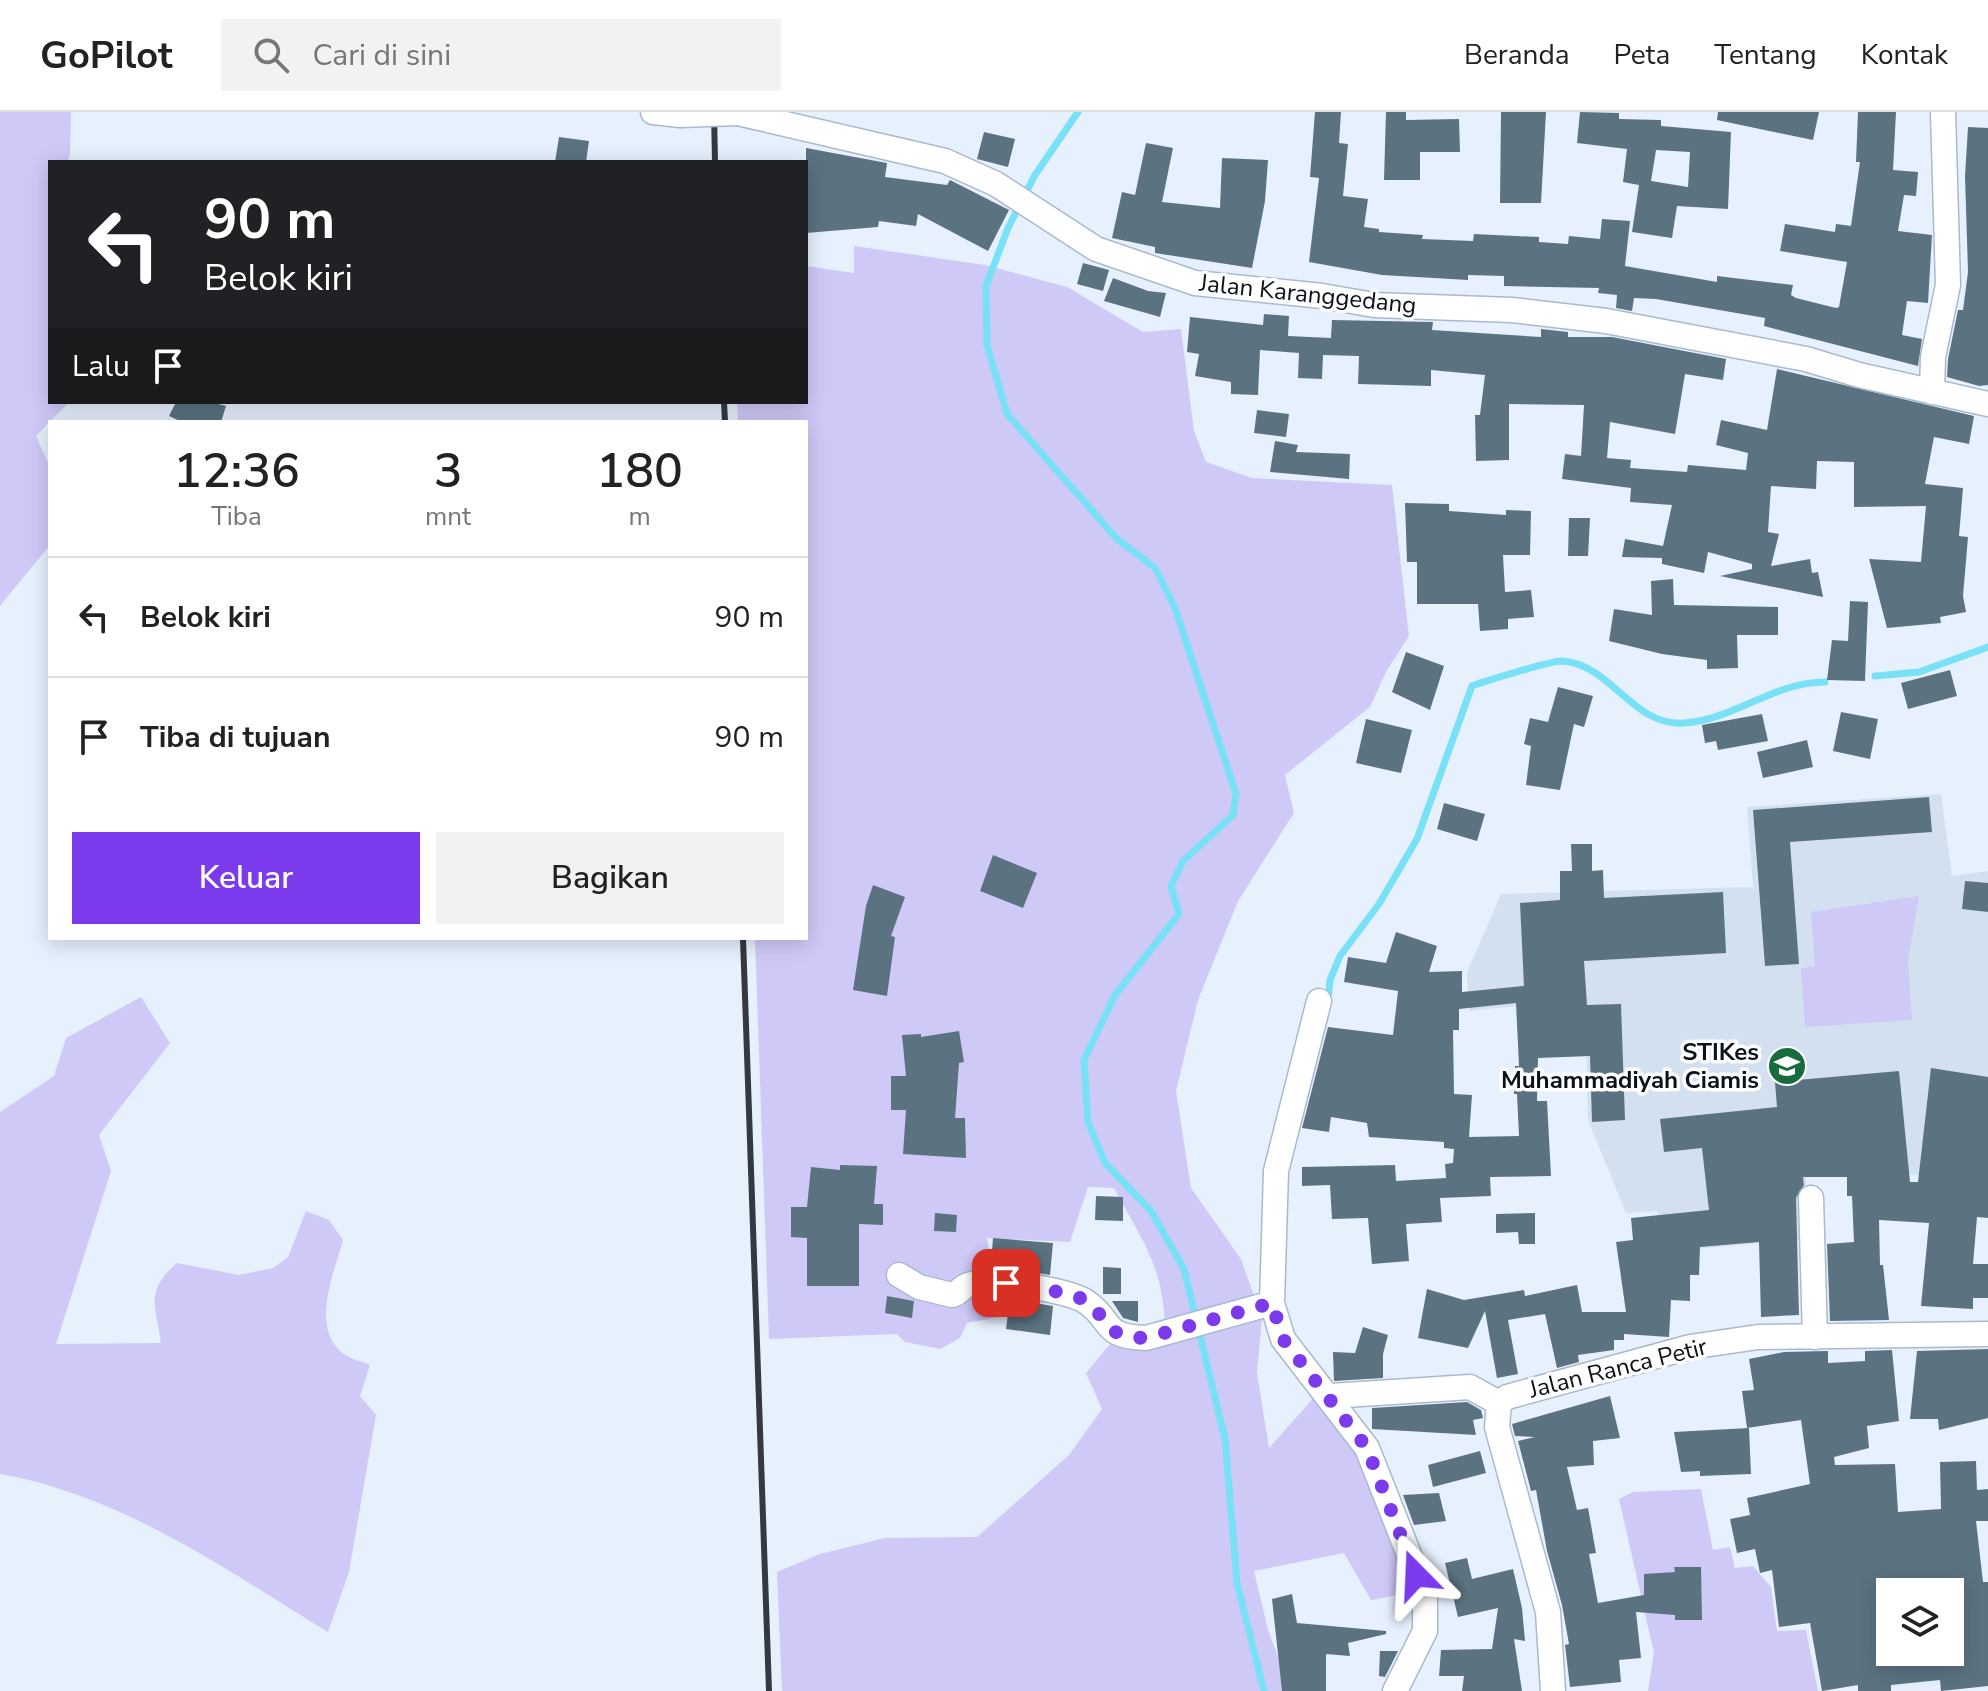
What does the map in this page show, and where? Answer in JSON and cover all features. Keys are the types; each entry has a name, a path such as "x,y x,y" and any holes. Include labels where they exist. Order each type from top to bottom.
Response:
{"street":[{"name":"Jalan Karanggedang","path":"653,112 680,115 738,113 945,161 996,184 1096,249 1195,283 1322,296 1374,305 1512,310 1606,321 1806,359 1988,404"},
{"path":"1932,392 1933,357 1948,285 1943,112"},
{"path":"1319,1001 1276,1171 1272,1303 1283,1339 1330,1396 1367,1448 1425,1595 1425,1631 1395,1691"},
{"path":"1811,1198 1815,1337"},
{"path":"899,1275 919,1287 952,1295 967,1285 1006,1283 1060,1292 1090,1305 1111,1332 1134,1337 1162,1334 1272,1303"},
{"name":"Jalan Ranca Petir","path":"1553,1691 1554,1664 1548,1612 1497,1427 1499,1403 1524,1390 1690,1347 1758,1337 1988,1334"},
{"path":"1330,1396 1470,1387 1499,1403"}],"shaded area":[{"path":"0,112 71,112 70,156 68,160 48,160 48,404 67,404 48,420 36,436 48,463 48,547 0,606"},
{"path":"854,246 985,265 1067,287 1143,332 1181,329 1194,431 1206,462 1252,478 1392,485 1409,636 1386,672 1370,707 1285,775 1294,813 1238,901 1198,1000 1176,1091 1191,1188 1241,1259 1262,1318 1257,1373 1269,1448 1318,1393 1369,1464 1418,1591 1371,1600 1344,1553 1254,1571 1268,1630 1291,1691 782,1691 777,1572 820,1554 885,1538 977,1537 1069,1455 1102,1409 1086,1373 1110,1344 1165,1343 1162,1297 1145,1245 1114,1188 1088,1187 1070,1242 987,1238 998,1317 967,1323 960,1338 940,1349 905,1342 897,1334 769,1339 755,940 808,940 808,420 738,420 737,404 808,404 808,266 854,273"},
{"name":"STIKes Muhammadiyah Ciamis","path":"1941,794 1952,876 1988,871 1988,1187 1898,1172 1806,1177 1809,1239 1660,1252 1657,1211 1626,1213 1588,1120 1585,999 1469,1011 1467,972 1501,894 1753,887 1747,807"},
{"path":"1919,896 1908,960 1912,1020 1805,1027 1801,968 1815,966 1811,912"},
{"path":"141,997 170,1043 99,1135 111,1171 56,1344 161,1343 155,1309 156,1291 177,1263 239,1275 273,1268 288,1257 306,1211 329,1220 343,1240 328,1297 327,1327 331,1340 340,1351 370,1365 360,1396 376,1415 349,1572 328,1632 211,1560 130,1517 45,1484 0,1474 0,1112 54,1076 66,1038"},
{"path":"1701,1489 1713,1550 1730,1547 1735,1568 1753,1566 1771,1587 1777,1631 1806,1630 1818,1691 1648,1691 1654,1653 1619,1499 1633,1492"}],"building":[{"path":"1315,112 1341,112 1339,143 1348,144 1343,196 1368,199 1364,227 1379,229 1379,232 1423,235 1422,239 1473,241 1474,234 1539,237 1539,242 1568,244 1569,236 1600,239 1602,219 1630,221 1625,266 1717,282 1717,276 1793,285 1791,295 1796,298 1836,308 1839,307 1847,262 1780,251 1785,224 1835,232 1836,224 1851,226 1860,162 1856,162 1858,112 1896,112 1893,170 1918,172 1916,196 1904,195 1898,231 1932,235 1928,303 1907,301 1902,335 1922,339 1918,366 1764,326 1765,318 1656,299 1634,298 1632,311 1616,308 1617,295 1598,293 1599,288 1504,286 1504,276 1468,275 1468,280 1382,275 1309,262 1319,178 1310,177"},
{"path":"1386,112 1406,112 1406,120 1459,119 1460,152 1420,152 1420,180 1384,180"},
{"path":"1501,112 1546,112 1541,203 1500,203"},
{"path":"1580,112 1619,113 1619,119 1661,120 1661,126 1731,132 1728,209 1677,206 1672,238 1632,232 1639,185 1623,182 1627,149 1577,143","holes":["1656,150 1690,152 1688,187 1651,181"]},
{"path":"1718,112 1819,112 1813,140 1717,120"},
{"path":"1968,127 1988,128 1988,385 1979,386 1947,377 1958,310 1963,310 1968,272 1965,176"},
{"path":"984,132 1015,139 1008,167 977,159"},
{"path":"559,137 589,141 586,160 555,160"},
{"path":"1146,143 1173,148 1162,202 1220,208 1222,158 1268,160 1265,201 1252,268 1155,253 1155,247 1112,238 1122,192 1135,195"},
{"path":"806,148 887,163 885,177 947,185 950,180 1009,210 988,251 918,214 916,226 879,221 878,227 808,233"},
{"path":"1083,263 1109,270 1103,291 1077,284"},
{"path":"1113,278 1148,291 1166,293 1160,317 1104,301"},
{"path":"1264,314 1289,316 1288,336 1331,338 1332,320 1433,322 1432,330 1541,337 1541,329 1568,332 1568,337 1612,337 1726,359 1723,380 1685,374 1675,434 1610,422 1607,458 1631,460 1630,468 1687,472 1688,465 1746,470 1748,453 1716,445 1721,420 1767,430 1777,369 1974,416 1969,444 1934,437 1925,484 1963,488 1959,536 1968,537 1963,596 1966,612 1940,617 1941,623 1887,628 1869,559 1921,562 1926,506 1854,507 1854,462 1817,461 1816,489 1771,486 1768,532 1779,534 1771,566 1810,559 1812,573 1818,572 1823,597 1720,576 1752,569 1752,564 1708,552 1704,573 1662,564 1662,558 1622,557 1625,539 1663,546 1672,505 1630,502 1631,488 1562,479 1565,454 1581,456 1584,405 1509,404 1509,460 1476,461 1475,415 1480,415 1485,375 1431,370 1431,386 1358,384 1359,356 1323,355 1322,379 1298,378 1299,353 1260,350 1258,395 1231,394 1231,382 1195,376 1199,354 1187,352 1190,317 1263,325"},
{"path":"175,404 226,406 222,420 178,420 169,416"},
{"path":"1257,410 1289,414 1286,437 1254,433"},
{"path":"1275,441 1298,445 1296,452 1350,454 1349,479 1270,472"},
{"path":"1405,503 1449,504 1449,511 1506,515 1506,510 1531,511 1530,555 1503,555 1505,592 1531,590 1534,617 1508,619 1508,629 1480,631 1478,604 1417,604 1417,562 1407,562"},
{"path":"1569,518 1590,518 1588,556 1568,556"},
{"path":"1673,579 1674,605 1778,607 1778,635 1737,635 1738,668 1707,669 1707,660 1662,654 1609,641 1614,609 1652,615 1651,581"},
{"path":"1850,601 1868,602 1865,681 1827,680 1832,640 1848,641"},
{"path":"1406,652 1444,666 1430,710 1392,692"},
{"path":"1950,670 1957,696 1908,709 1901,683"},
{"path":"1558,687 1593,696 1584,727 1574,724 1560,790 1526,785 1531,746 1524,744 1530,718 1548,722"},
{"path":"1841,712 1878,719 1870,759 1833,751"},
{"path":"1762,714 1768,741 1718,750 1716,741 1705,743 1702,725"},
{"path":"1366,719 1412,730 1401,773 1356,763"},
{"path":"1807,740 1813,767 1763,778 1757,752"},
{"path":"1929,797 1932,832 1790,842 1799,964 1765,966 1753,810"},
{"path":"1444,803 1485,814 1477,841 1437,829"},
{"path":"1571,844 1592,844 1592,871 1603,870 1604,898 1723,892 1726,953 1584,961 1587,1005 1621,1004 1625,1120 1592,1122 1590,1056 1538,1058 1537,1101 1547,1101 1551,1176 1490,1177 1491,1196 1440,1198 1442,1222 1406,1224 1409,1261 1372,1264 1368,1218 1332,1219 1330,1185 1302,1186 1302,1167 1395,1165 1396,1181 1446,1178 1445,1164 1453,1163 1454,1149 1444,1148 1444,1142 1369,1137 1367,1123 1331,1117 1329,1132 1302,1128 1328,1027 1393,1035 1398,991 1344,982 1348,957 1386,963 1396,932 1437,946 1429,972 1462,971 1462,992 1524,986 1520,903 1560,900 1560,871 1572,871","holes":["1516,1003 1519,1066 1515,1066 1514,1094 1517,1094 1519,1136 1469,1137 1472,1095 1454,1094 1453,1030 1459,1030 1459,1009"]},
{"path":"993,855 1037,873 1023,908 980,891"},
{"path":"1965,881 1988,883 1988,912 1962,909"},
{"path":"873,885 905,897 891,936 895,937 887,996 853,990 866,906"},
{"path":"959,1031 964,1062 959,1063 955,1118 965,1118 966,1158 903,1154 906,1110 891,1110 891,1076 906,1076 902,1035 921,1034 921,1037"},
{"path":"1931,1068 1988,1077 1988,1218 1977,1217 1973,1264 1988,1264 1988,1298 1973,1298 1973,1309 1921,1306 1929,1223 1879,1220 1880,1265 1883,1265 1889,1320 1830,1321 1827,1244 1854,1242 1852,1196 1847,1196 1847,1177 1803,1177 1804,1185 1796,1198 1799,1315 1761,1317 1759,1242 1700,1247 1699,1275 1690,1275 1690,1301 1671,1300 1669,1337 1624,1334 1624,1340 1614,1340 1614,1350 1578,1355 1579,1362 1557,1368 1545,1314 1508,1320 1518,1374 1497,1378 1485,1311 1468,1348 1418,1338 1427,1289 1464,1300 1524,1290 1525,1296 1577,1285 1582,1312 1626,1312 1616,1242 1633,1240 1631,1218 1709,1210 1702,1148 1664,1152 1660,1119 1777,1107 1775,1082 1899,1071 1910,1182 1918,1182"},
{"path":"840,1165 877,1166 874,1204 883,1204 883,1225 859,1224 859,1286 807,1286 807,1238 791,1237 791,1207 807,1207 811,1167 840,1170"},
{"path":"1096,1196 1123,1197 1123,1221 1095,1220"},
{"path":"935,1213 957,1215 956,1232 934,1231"},
{"path":"1535,1213 1535,1244 1519,1244 1518,1232 1496,1233 1496,1214"},
{"path":"993,1238 1053,1243 1050,1275 991,1265"},
{"path":"1103,1267 1121,1268 1121,1294 1103,1294"},
{"path":"887,1296 914,1301 912,1318 885,1313"},
{"path":"1010,1299 1053,1306 1050,1335 1006,1329"},
{"path":"1112,1301 1138,1301 1138,1322 1123,1318"},
{"path":"1363,1327 1388,1335 1383,1354 1383,1378 1334,1381 1333,1352 1355,1353"},
{"path":"1988,1349 1988,1418 1939,1430 1938,1419 1910,1419 1917,1351"},
{"path":"1892,1350 1899,1421 1867,1426 1869,1448 1834,1457 1835,1465 1895,1464 1898,1512 1941,1509 1940,1462 1976,1461 1977,1490 1988,1489 1988,1521 1976,1521 1983,1582 1988,1582 1988,1686 1941,1691 1940,1680 1891,1685 1891,1691 1858,1691 1858,1685 1822,1691 1810,1623 1779,1627 1772,1570 1760,1573 1755,1549 1737,1553 1730,1519 1750,1515 1747,1498 1810,1484 1801,1420 1747,1428 1742,1391 1754,1390 1749,1359 1784,1352 1828,1351 1828,1363 1865,1361 1865,1351"},
{"path":"1610,1396 1620,1438 1593,1441 1594,1465 1567,1467 1577,1510 1588,1508 1596,1553 1589,1554 1598,1603 1644,1595 1644,1574 1675,1572 1674,1567 1701,1567 1702,1620 1675,1620 1675,1615 1636,1612 1641,1658 1619,1660 1621,1682 1570,1687 1565,1645 1569,1644 1562,1605 1547,1551 1536,1490 1531,1491 1518,1441 1535,1437 1515,1436 1512,1424"},
{"path":"1467,1402 1481,1410 1483,1418 1473,1420 1476,1435 1372,1429 1372,1408"},
{"path":"1749,1428 1751,1474 1700,1476 1700,1471 1681,1472 1674,1432"},
{"path":"1480,1451 1486,1473 1433,1487 1428,1465"},
{"path":"1439,1493 1446,1521 1414,1525 1403,1495"},
{"path":"1467,1558 1472,1579 1513,1569 1522,1608 1525,1641 1514,1639 1522,1691 1462,1691 1464,1676 1439,1676 1441,1650 1492,1649 1498,1608 1458,1617 1445,1563"},
{"path":"1292,1594 1297,1623 1386,1631 1386,1634 1348,1643 1350,1656 1326,1654 1326,1691 1282,1691 1272,1599"},
{"path":"1380,1651 1398,1651 1385,1677 1379,1676"}],"waterway":[{"path":"1078,112 1035,175 1008,228 986,286 987,345 1007,414 1117,539 1155,568 1175,608 1236,794 1233,815 1183,861 1171,886 1179,914 1115,995 1084,1060 1088,1122 1105,1163 1151,1211 1184,1269 1225,1439 1237,1583 1264,1691"},
{"path":"1875,676 1919,672 1988,647"},
{"path":"1328,1001 1330,980 1340,956 1379,904 1417,839 1472,686 1561,661 1579,664 1650,715 1666,722 1684,723 1720,715 1788,688 1825,682"}],"railway":[{"path":"714,112 715,160"},
{"path":"724,404 725,420"},
{"path":"743,940 769,1691"}],"place":[{"name":"STIKes Muhammadiyah Ciamis","path":"1787,1066"}],"route":[{"path":"1006,1283 1082,1299 1111,1332 1146,1338 1272,1303 1283,1339 1330,1396 1367,1448 1416,1575"}]}
